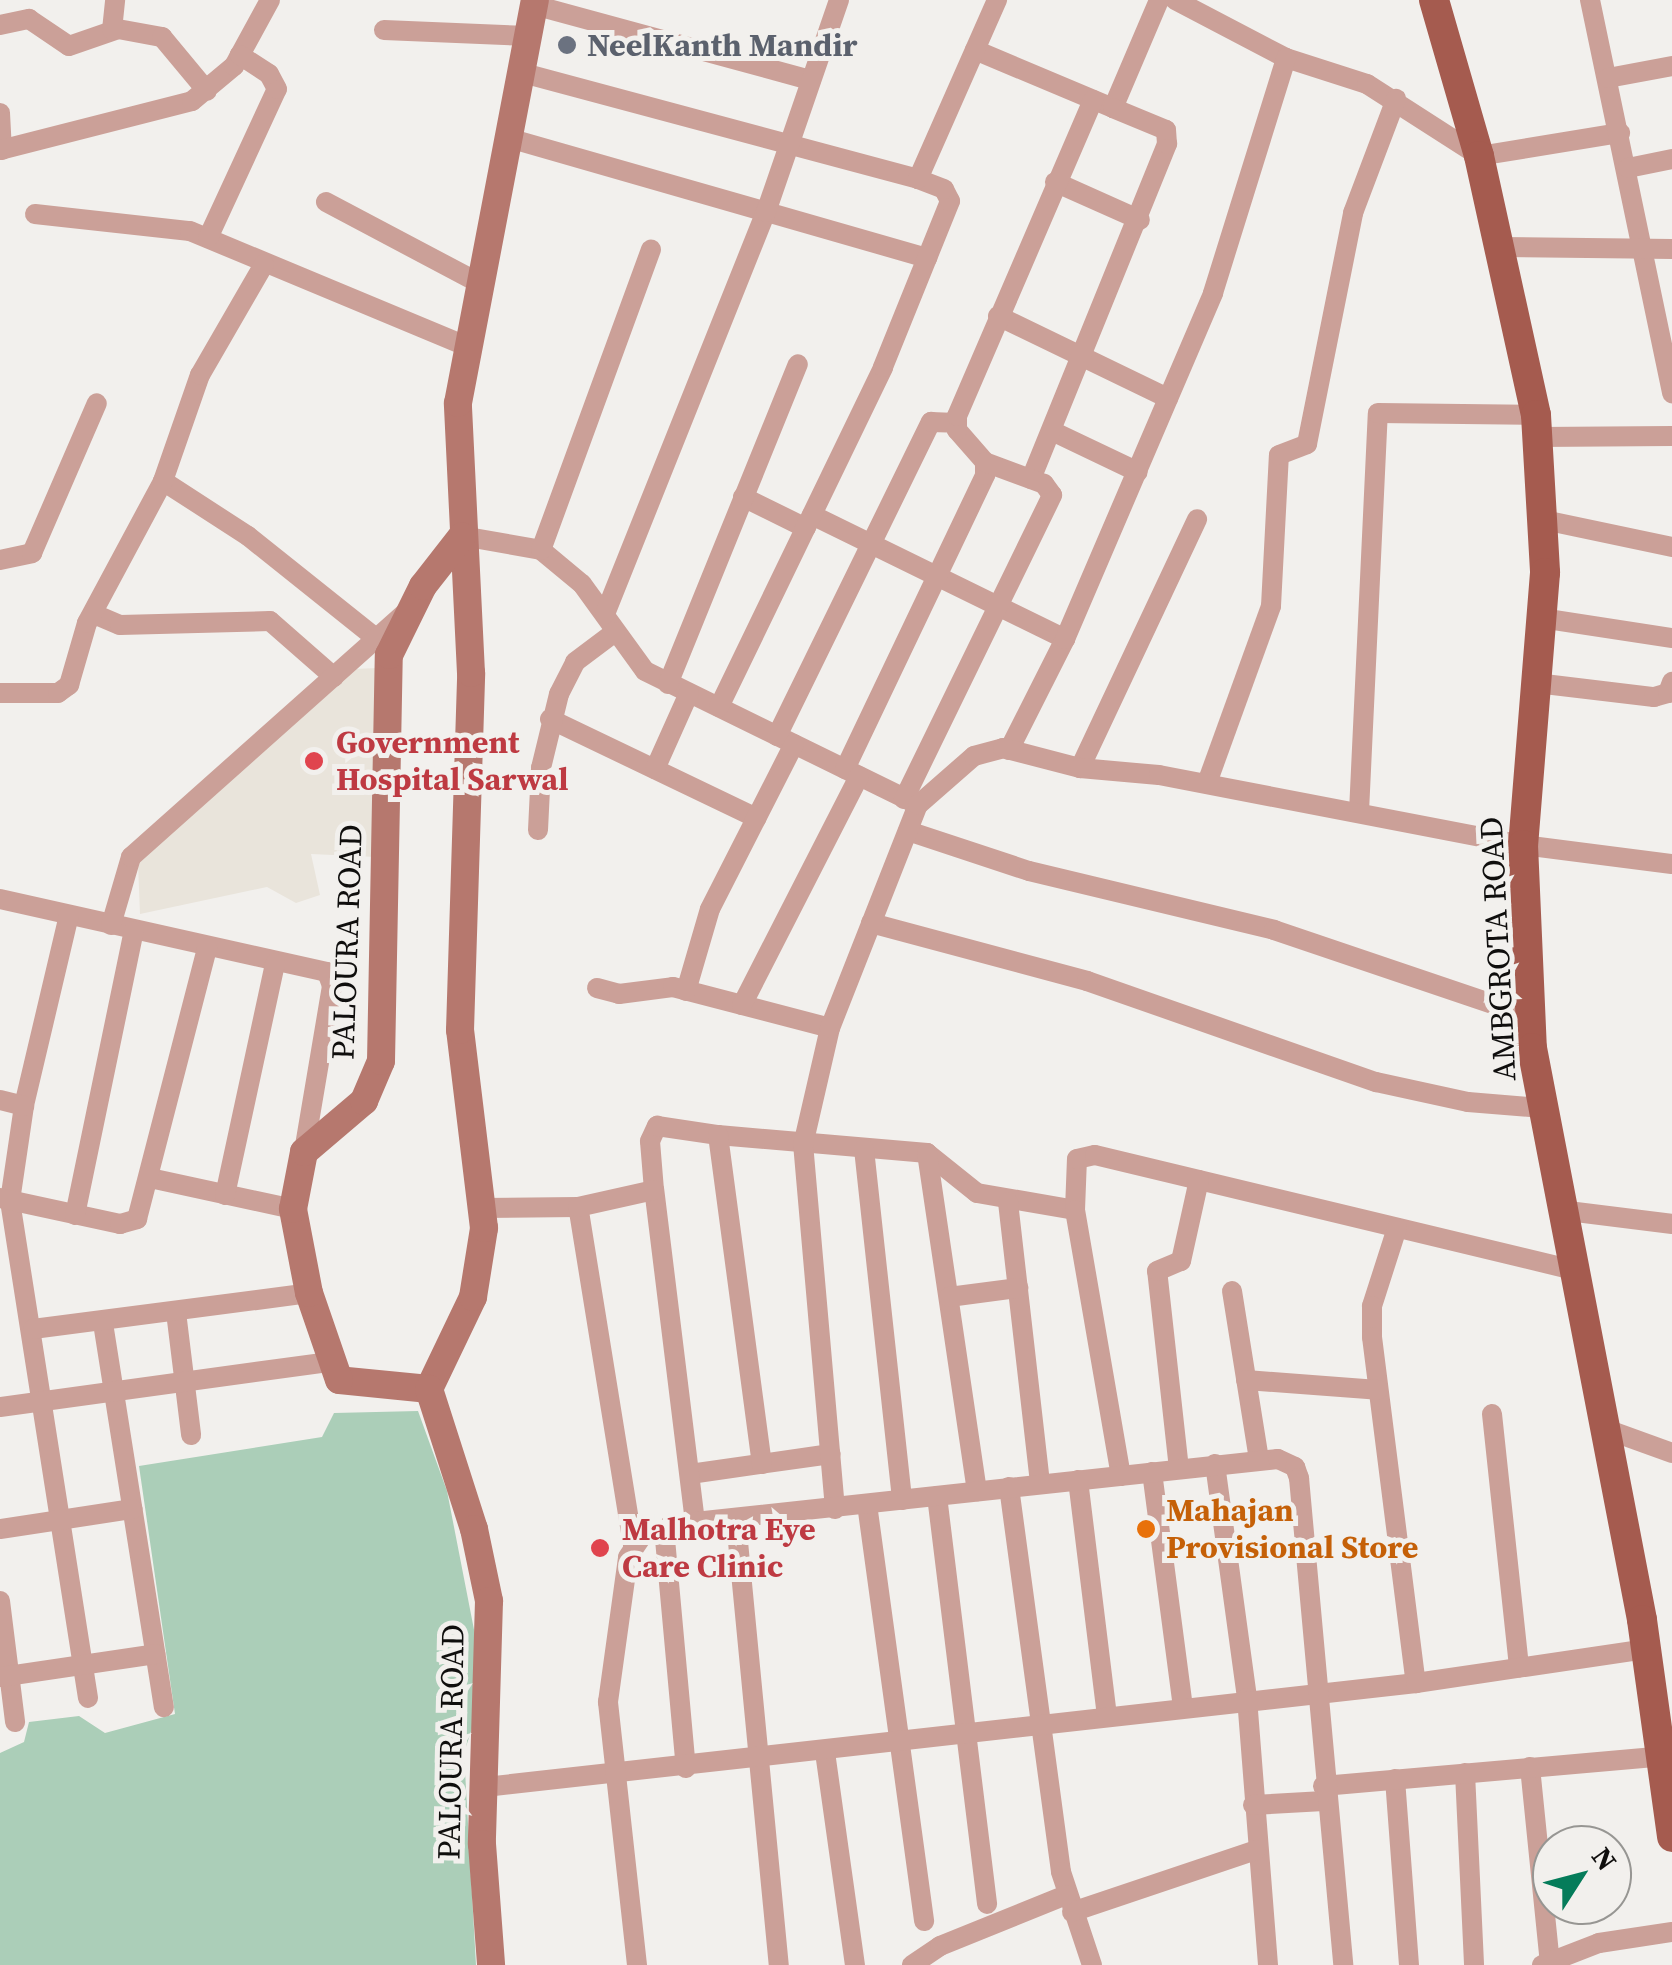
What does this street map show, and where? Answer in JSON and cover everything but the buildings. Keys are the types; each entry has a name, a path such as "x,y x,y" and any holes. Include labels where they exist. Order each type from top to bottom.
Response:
{"main road":[{"name":"AMBGROTA ROAD","path":"1434,0 1479,156 1538,426 1544,520 1523,845 1530,1017 1560,1210 1667,1756 1672,1837"},
{"path":"304,1152 293,1209 309,1293 339,1380 429,1389 473,1297 481,1266 480,1208 460,1030 471,673 458,403 466,346 512,139 534,3"},
{"name":"PALOURA ROAD","path":"304,1152 364,1102 382,1061 388,677 407,611 462,536"},
{"name":"PALOURA ROAD","path":"429,1389 474,1530 489,1600 482,1867 492,1965"}],"street":[{"path":"112,30 116,0"},
{"path":"0,114 1,150 165,113 206,91 240,55 270,0"},
{"path":"538,830 550,720 575,662 610,623 766,212 839,0"},
{"path":"918,179 997,0"},
{"path":"956,423 1055,182 1159,0"},
{"path":"1176,0 1286,58 1396,99 1479,156 1620,133"},
{"path":"1590,0 1667,345 1672,394"},
{"path":"534,3 811,80"},
{"path":"0,25 29,19 69,46 112,30 168,40 206,91"},
{"path":"384,30 529,36"},
{"path":"975,50 1168,136 1140,220 1031,479"},
{"path":"208,238 277,89 269,74 240,55"},
{"path":"1009,750 1064,639 1213,294 1286,58"},
{"path":"1608,78 1672,66"},
{"path":"523,73 918,179 944,189 950,202 809,521 720,708"},
{"path":"1206,783 1272,606 1280,451 1308,444 1353,213 1396,99"},
{"path":"512,139 927,258"},
{"path":"1628,168 1672,159"},
{"path":"1055,182 1140,220"},
{"path":"326,202 480,284"},
{"path":"35,214 168,226 208,238 466,346"},
{"path":"1499,246 1645,253 1672,249"},
{"path":"540,550 651,248"},
{"path":"0,693 63,690 94,614 162,481 200,375 264,264"},
{"path":"998,316 1168,398"},
{"path":"668,684 798,364"},
{"path":"0,560 32,552 97,403"},
{"path":"1359,812 1378,413 1672,436"},
{"path":"686,991 710,910 757,818 786,740 871,544 931,422 956,423"},
{"path":"836,1509 803,1145 830,1028 908,831 911,802 1052,495 1031,479 985,462 956,423"},
{"path":"1052,431 1138,472"},
{"path":"742,1005 852,773 985,462"},
{"path":"162,481 248,536 376,638"},
{"path":"742,497 871,544 1064,639"},
{"path":"1080,768 1197,520"},
{"path":"1544,520 1672,547"},
{"path":"462,536 540,550 582,584 646,671 911,802"},
{"path":"111,925 131,856 407,611"},
{"path":"94,614 120,625 270,621 334,676"},
{"path":"1540,618 1672,638"},
{"path":"1536,683 1654,698 1668,692 1672,682"},
{"path":"655,769 689,693"},
{"path":"550,720 757,818"},
{"path":"911,802 974,756 1009,750 1080,768 1206,783 1523,845 1672,864"},
{"path":"908,831 1029,871 1274,930 1530,1017"},
{"path":"0,899 327,972 332,978 304,1152"},
{"path":"69,915 5,1200 33,1329 88,1698"},
{"path":"871,923 1087,982 1376,1082 1468,1102 1542,1108"},
{"path":"75,1214 134,931"},
{"path":"5,1200 129,1223 137,1219 207,948"},
{"path":"226,1195 276,963"},
{"path":"598,988 686,991 830,1028"},
{"path":"0,1100 24,1106"},
{"path":"695,1522 654,1190 650,1141 657,1126 803,1145 927,1153 978,1192 1008,1202 1075,1210"},
{"path":"718,1134 762,1464"},
{"path":"864,1149 902,1500"},
{"path":"927,1153 976,1491"},
{"path":"1121,1476 1075,1210 1074,1169 1086,1156 1571,1269"},
{"path":"150,1178 293,1209"},
{"path":"1179,1469 1157,1271 1181,1262 1199,1180"},
{"path":"480,1208 578,1207 654,1190"},
{"path":"1008,1202 1040,1484"},
{"path":"578,1207 632,1545 609,1676 612,1775 637,1965"},
{"path":"1560,1210 1672,1224"},
{"path":"1398,1228 1372,1306 1378,1390 1416,1683"},
{"path":"948,1297 1018,1288"},
{"path":"1232,1290 1259,1459"},
{"path":"33,1329 103,1323 309,1293"},
{"path":"176,1312 191,1435"},
{"path":"103,1323 164,1707"},
{"path":"0,1407 330,1362"},
{"path":"1246,1380 1378,1390"},
{"path":"1492,1414 1519,1668"},
{"path":"1604,1428 1672,1453"},
{"path":"690,1474 830,1454"},
{"path":"632,1545 664,1528 695,1522 736,1522 1009,1487 1259,1459 1288,1460 1299,1478 1323,1794 1343,1965"},
{"path":"1215,1464 1246,1698 1268,1965"},
{"path":"1152,1472 1183,1706"},
{"path":"1078,1480 1107,1716"},
{"path":"1009,1487 1038,1726 1069,1904 1092,1965"},
{"path":"938,1496 963,1736 987,1904"},
{"path":"867,1504 924,1921"},
{"path":"0,1528 133,1509"},
{"path":"736,1522 779,1965"},
{"path":"664,1528 686,1768"},
{"path":"0,1601 5,1676 15,1722"},
{"path":"485,1788 963,1736 1246,1698 1416,1683 1646,1649"},
{"path":"5,1676 155,1654"},
{"path":"825,1752 855,1965"},
{"path":"1253,1805 1395,1779 1667,1756"},
{"path":"1530,1766 1545,1964 1598,1943 1672,1932"},
{"path":"1465,1773 1474,1965"},
{"path":"1395,1779 1409,1965"},
{"path":"912,1965 940,1946 1256,1850"}],"shaded area":[{"name":"Government Hospital Sarwal","path":"379,668 377,857 311,854 320,895 296,903 267,887 140,914 138,863 352,669"}],"green space":[{"path":"418,1411 447,1491 476,1640 476,1716 464,1753 476,1965 0,1965 0,1753 24,1742 29,1722 79,1716 105,1733 175,1714 139,1466 322,1437 334,1413"}],"place":[{"name":"NeelKanth Mandir","path":"567,45"},
{"name":"Government Hospital Sarwal","path":"314,761"},
{"name":"Mahajan Provisional Store","path":"1146,1529"},
{"name":"Malhotra Eye Care Clinic","path":"600,1548"}]}
